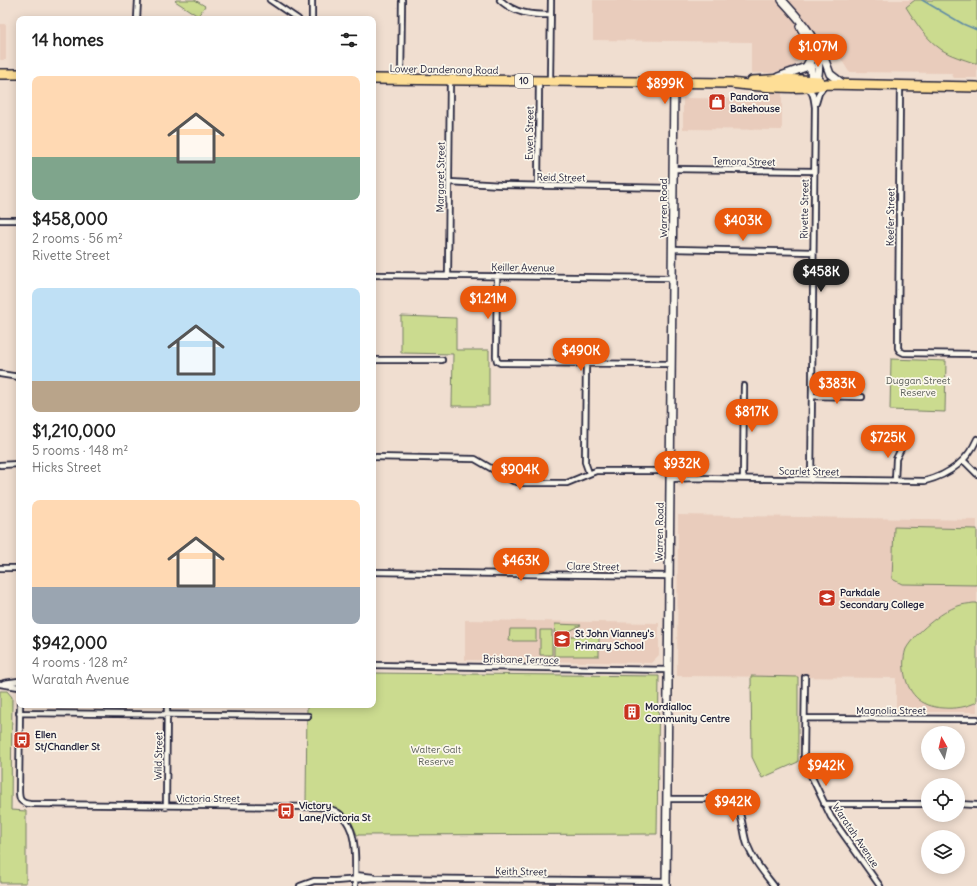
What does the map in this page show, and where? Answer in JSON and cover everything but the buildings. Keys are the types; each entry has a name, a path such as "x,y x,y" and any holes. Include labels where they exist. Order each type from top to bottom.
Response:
{"highway":[{"path":"0,74 16,74"},
{"name":"Lower Dandenong Road","path":"376,79 731,84 800,87 817,83"},
{"name":"Lower Dandenong Road","path":"731,84 772,79 817,83 977,87"}],"street":[{"path":"137,16 138,0"},
{"path":"270,0 294,16"},
{"path":"312,0 312,16"},
{"path":"401,79 402,0"},
{"path":"500,0 521,13 551,16"},
{"path":"550,81 551,0"},
{"path":"782,0 811,34 821,49 830,74 843,84"},
{"path":"796,17 808,45 810,59 817,83"},
{"path":"811,34 818,54 817,83"},
{"path":"772,79 806,67 810,59"},
{"name":"Margaret Street","path":"448,275 450,80"},
{"name":"Ewen Street","path":"538,81 538,186"},
{"name":"Warren Road","path":"666,884 674,83"},
{"name":"Rivette Street","path":"815,107 819,93 817,83"},
{"name":"Keefer Street","path":"900,84 899,350 904,353 977,354"},
{"name":"Rivette Street","path":"800,87 808,89 812,93 815,107 811,480"},
{"name":"Temora Street","path":"673,169 814,171"},
{"name":"Reid Street","path":"450,182 538,186 673,188"},
{"path":"0,220 16,220"},
{"path":"672,249 813,252"},
{"name":"Keiller Avenue","path":"376,275 672,278"},
{"path":"497,276 497,361 504,364 671,364"},
{"path":"376,360 442,360"},
{"path":"586,364 585,462 589,473"},
{"path":"0,374 16,377"},
{"path":"743,478 744,386"},
{"path":"812,396 862,397"},
{"name":"Scarlet Street","path":"376,457 475,459 513,481 523,483 567,483 589,473 600,471 695,478 924,481 938,477 951,470 969,454 977,439"},
{"path":"895,481 896,459 904,443"},
{"path":"963,460 977,474"},
{"path":"0,465 16,464"},
{"path":"0,568 16,568"},
{"name":"Clare Street","path":"376,572 669,576"},
{"name":"Brisbane Terrace","path":"376,665 668,670"},
{"name":"Waratah Avenue","path":"805,677 805,759 824,804 880,886"},
{"path":"0,684 16,681"},
{"path":"0,684 16,687"},
{"path":"20,708 19,713 308,716"},
{"name":"Wild Street","path":"166,807 167,708"},
{"name":"Victoria Street","path":"19,713 19,790 21,802 30,804 166,807 317,807 328,809 342,817 351,830 355,845 355,881"},
{"name":"Magnolia Street","path":"804,718 977,719"},
{"path":"667,799 723,799 730,800 735,803 739,811 745,839 751,853 774,886"},
{"path":"824,804 921,804"},
{"path":"965,804 977,805"},
{"name":"Keith Street","path":"300,886 314,881 355,881 375,878 666,884"}],"shaded area":[{"path":"593,0 977,0 977,78 954,78 951,73 849,72 841,59 799,58 794,67 771,73 751,73 751,42 593,40"},
{"path":"0,24 6,24 6,60 0,60"},
{"path":"755,93 782,93 782,130 683,129 683,98 754,99"},
{"name":"Parkdale Secondary College","path":"678,515 977,520 977,712 896,712 896,678 677,676"},
{"name":"St John Vianney's Primary School","path":"465,620 659,623 659,655 651,663 465,660"}],"green space":[{"path":"195,0 205,6 198,16 175,1"},
{"path":"915,0 977,0 977,63 949,54 936,46 926,36 906,7"},
{"path":"401,316 456,318 456,350 489,350 489,406 452,406 453,354 401,353"},
{"name":"Duggan Street Reserve","path":"891,359 946,361 945,412 890,410"},
{"path":"894,527 977,529 977,585 902,584 892,579"},
{"path":"977,603 977,702 952,708 928,705 916,697 908,686 904,668 904,656 906,649 922,630 944,613 958,606"},
{"path":"555,624 581,625 566,633 554,633"},
{"path":"510,629 536,629 536,641 509,641"},
{"path":"540,630 552,630 552,655 540,655"},
{"path":"554,636 599,636 599,656 554,656"},
{"name":"Walter Galt Reserve","path":"376,673 659,676 657,834 357,835 349,819 338,809 323,804 306,802 307,708 376,708"},
{"path":"751,676 798,677 798,762 762,778 752,757"},
{"path":"0,691 7,691 12,697 11,810 26,811 26,883 0,883"}],"waterway":[{"path":"922,0 963,24 977,30"}],"place":[{"name":"Pandora Bakehouse","path":"717,102"},
{"name":"Parkdale Secondary College","path":"827,598"},
{"name":"St John Vianney's Primary School","path":"562,639"},
{"name":"Mordialloc Community Centre","path":"632,712"},
{"name":"Ellen St/Chandler St","path":"22,740"},
{"name":"Victory Lane/Victoria St","path":"286,811"}]}
